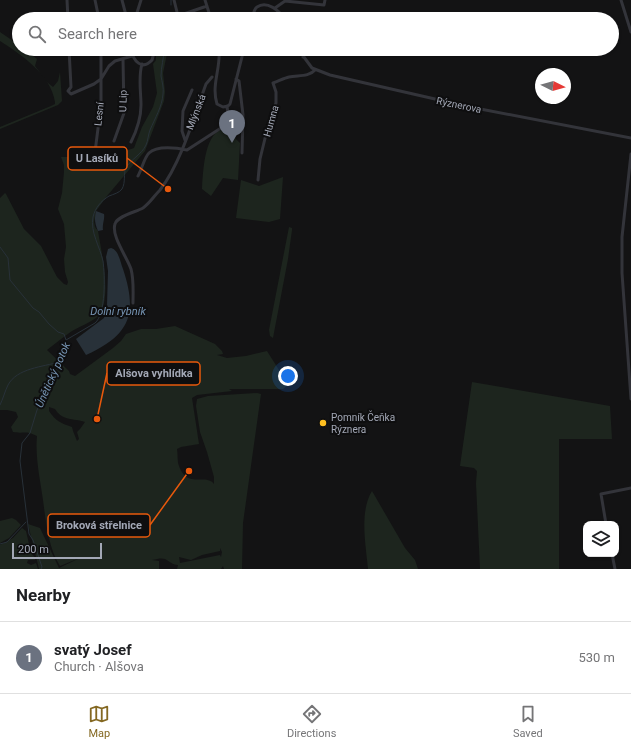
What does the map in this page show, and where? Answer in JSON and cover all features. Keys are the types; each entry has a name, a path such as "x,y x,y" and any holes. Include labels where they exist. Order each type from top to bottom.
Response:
{"street":[{"path":"67,0 68,12"},
{"path":"95,0 98,12"},
{"path":"122,0 125,12"},
{"path":"137,12 141,0"},
{"path":"174,0 177,12"},
{"path":"205,0 209,12"},
{"path":"258,0 259,5"},
{"path":"275,8 285,1 324,5 325,0"},
{"path":"621,0 631,32"},
{"path":"255,12 259,5 265,4 280,12"},
{"path":"190,12 207,6"},
{"path":"69,56 71,87 69,89 69,93 71,94 94,84 101,79 109,66 115,61 132,56 134,60 142,64 147,64 152,60 153,56"},
{"name":"Lesní","path":"95,148 101,105 101,56"},
{"path":"219,56 215,95 218,106 227,106"},
{"path":"138,176 148,154 153,150 173,147 187,150 221,128 228,114 227,106 230,102 242,56"},
{"name":"Rýznerova","path":"303,57 316,70 330,76 470,107 631,138"},
{"name":"U Lip","path":"114,141 124,113 123,59"},
{"path":"101,64 109,66"},
{"path":"132,142 140,117 140,71 142,64"},
{"name":"Humna","path":"258,180 260,158 269,122 276,103 276,92 273,83 288,77 313,73 316,70"},
{"name":"Mlýnská","path":"133,303 132,274 127,258 114,230 115,222 148,204 170,177 206,84 212,77"},
{"path":"236,79 239,82 243,116 242,153"},
{"path":"185,140 182,131 184,111 192,90"},
{"path":"631,154 625,198 622,237 622,273 631,399"},
{"path":"605,521 600,494 631,488"},
{"path":"613,557 615,569"}],"shaded area":[{"path":"0,32 12,40 12,49 0,41"},
{"path":"22,56 33,56 37,59 35,66 41,74 34,67"},
{"path":"156,56 167,56 163,73 165,92 164,101 145,151 96,211 94,222 98,231 105,275 105,299 102,309 98,316 72,331 47,350 69,371 70,374 75,376 113,348 126,334 141,329 156,329 175,326 215,344 223,354 217,355 227,358 246,356 267,351 286,381 287,386 283,389 229,389 232,391 197,395 192,398 199,444 177,449 178,462 182,473 191,479 211,481 214,484 214,477 200,432 196,406 197,399 208,396 261,394 243,523 242,569 224,569 223,566 221,569 177,569 178,565 162,558 152,560 159,561 159,569 39,569 28,524 40,528 59,568 82,557 60,566 56,559 50,543 47,526 37,460 37,436 27,433 13,432 11,427 18,417 16,412 0,410 0,198 5,193 6,194 24,229 41,246 57,277 67,285 68,282 65,272 64,259 66,247 64,224 58,209 62,193 64,172 64,165 61,157 108,157 134,148 142,127 153,107 157,93 153,64 156,60","holes":["49,407 55,409 61,416 85,422 77,432 79,439 77,441 72,427 61,423 49,411","220,548 222,552 221,557 220,555 180,563 179,557 191,560 202,555 220,551"]},
{"path":"60,72 62,101 58,105 0,129 0,127 55,104 48,83 53,87 58,81"},
{"path":"221,130 235,138 240,143 238,180 223,178 211,196 202,189 204,165 211,140 215,134"},
{"path":"283,177 280,219 269,222 236,218 241,180 259,186"},
{"path":"289,227 292,228 292,230 288,259 273,338 270,336 269,330"},
{"path":"472,382 610,406 612,439 559,439 559,569 480,569 476,483 477,471 474,468 460,466"},
{"path":"372,491 405,548 415,560 418,569 368,569 364,519 368,499"},
{"path":"12,518 21,525 9,538 0,543 0,521"},
{"path":"22,528 26,531 29,544 27,547 35,558 35,560 28,560 27,563 31,565 36,563 38,569 0,569 0,545 13,538"}],"water":[{"path":"96,211 104,214 103,230 98,231 95,219"},
{"name":"Dolní rybník","path":"111,248 118,254 128,285 130,299 127,321 121,331 112,339 86,355 76,339 104,318 107,305 108,271 106,257 108,249"}],"waterway":[{"name":"Únětický potok","path":"171,0 171,5"},
{"name":"Únětický potok","path":"41,569 42,567 33,540 29,534 20,461 22,443 30,433 37,410 63,356 66,340 95,323 99,318 104,294 104,267 102,256 94,234 92,223 93,217 101,202 122,189 126,168 146,145 162,99 163,90 161,76 163,56"},
{"path":"0,247 8,258 10,280 33,308 39,312 58,332 64,334 66,340"},
{"path":"0,405 12,379 31,369 59,362"},
{"path":"0,544 7,542 26,522"}],"place":[{"name":"svatý Josef","path":"232,143"},
{"name":"U Lasíků","path":"168,189"},
{"name":"Alšova vyhlídka","path":"97,419"},
{"name":"Pomník Čeňka Rýznera","path":"323,423"},
{"name":"Broková střelnice","path":"189,471"}]}
